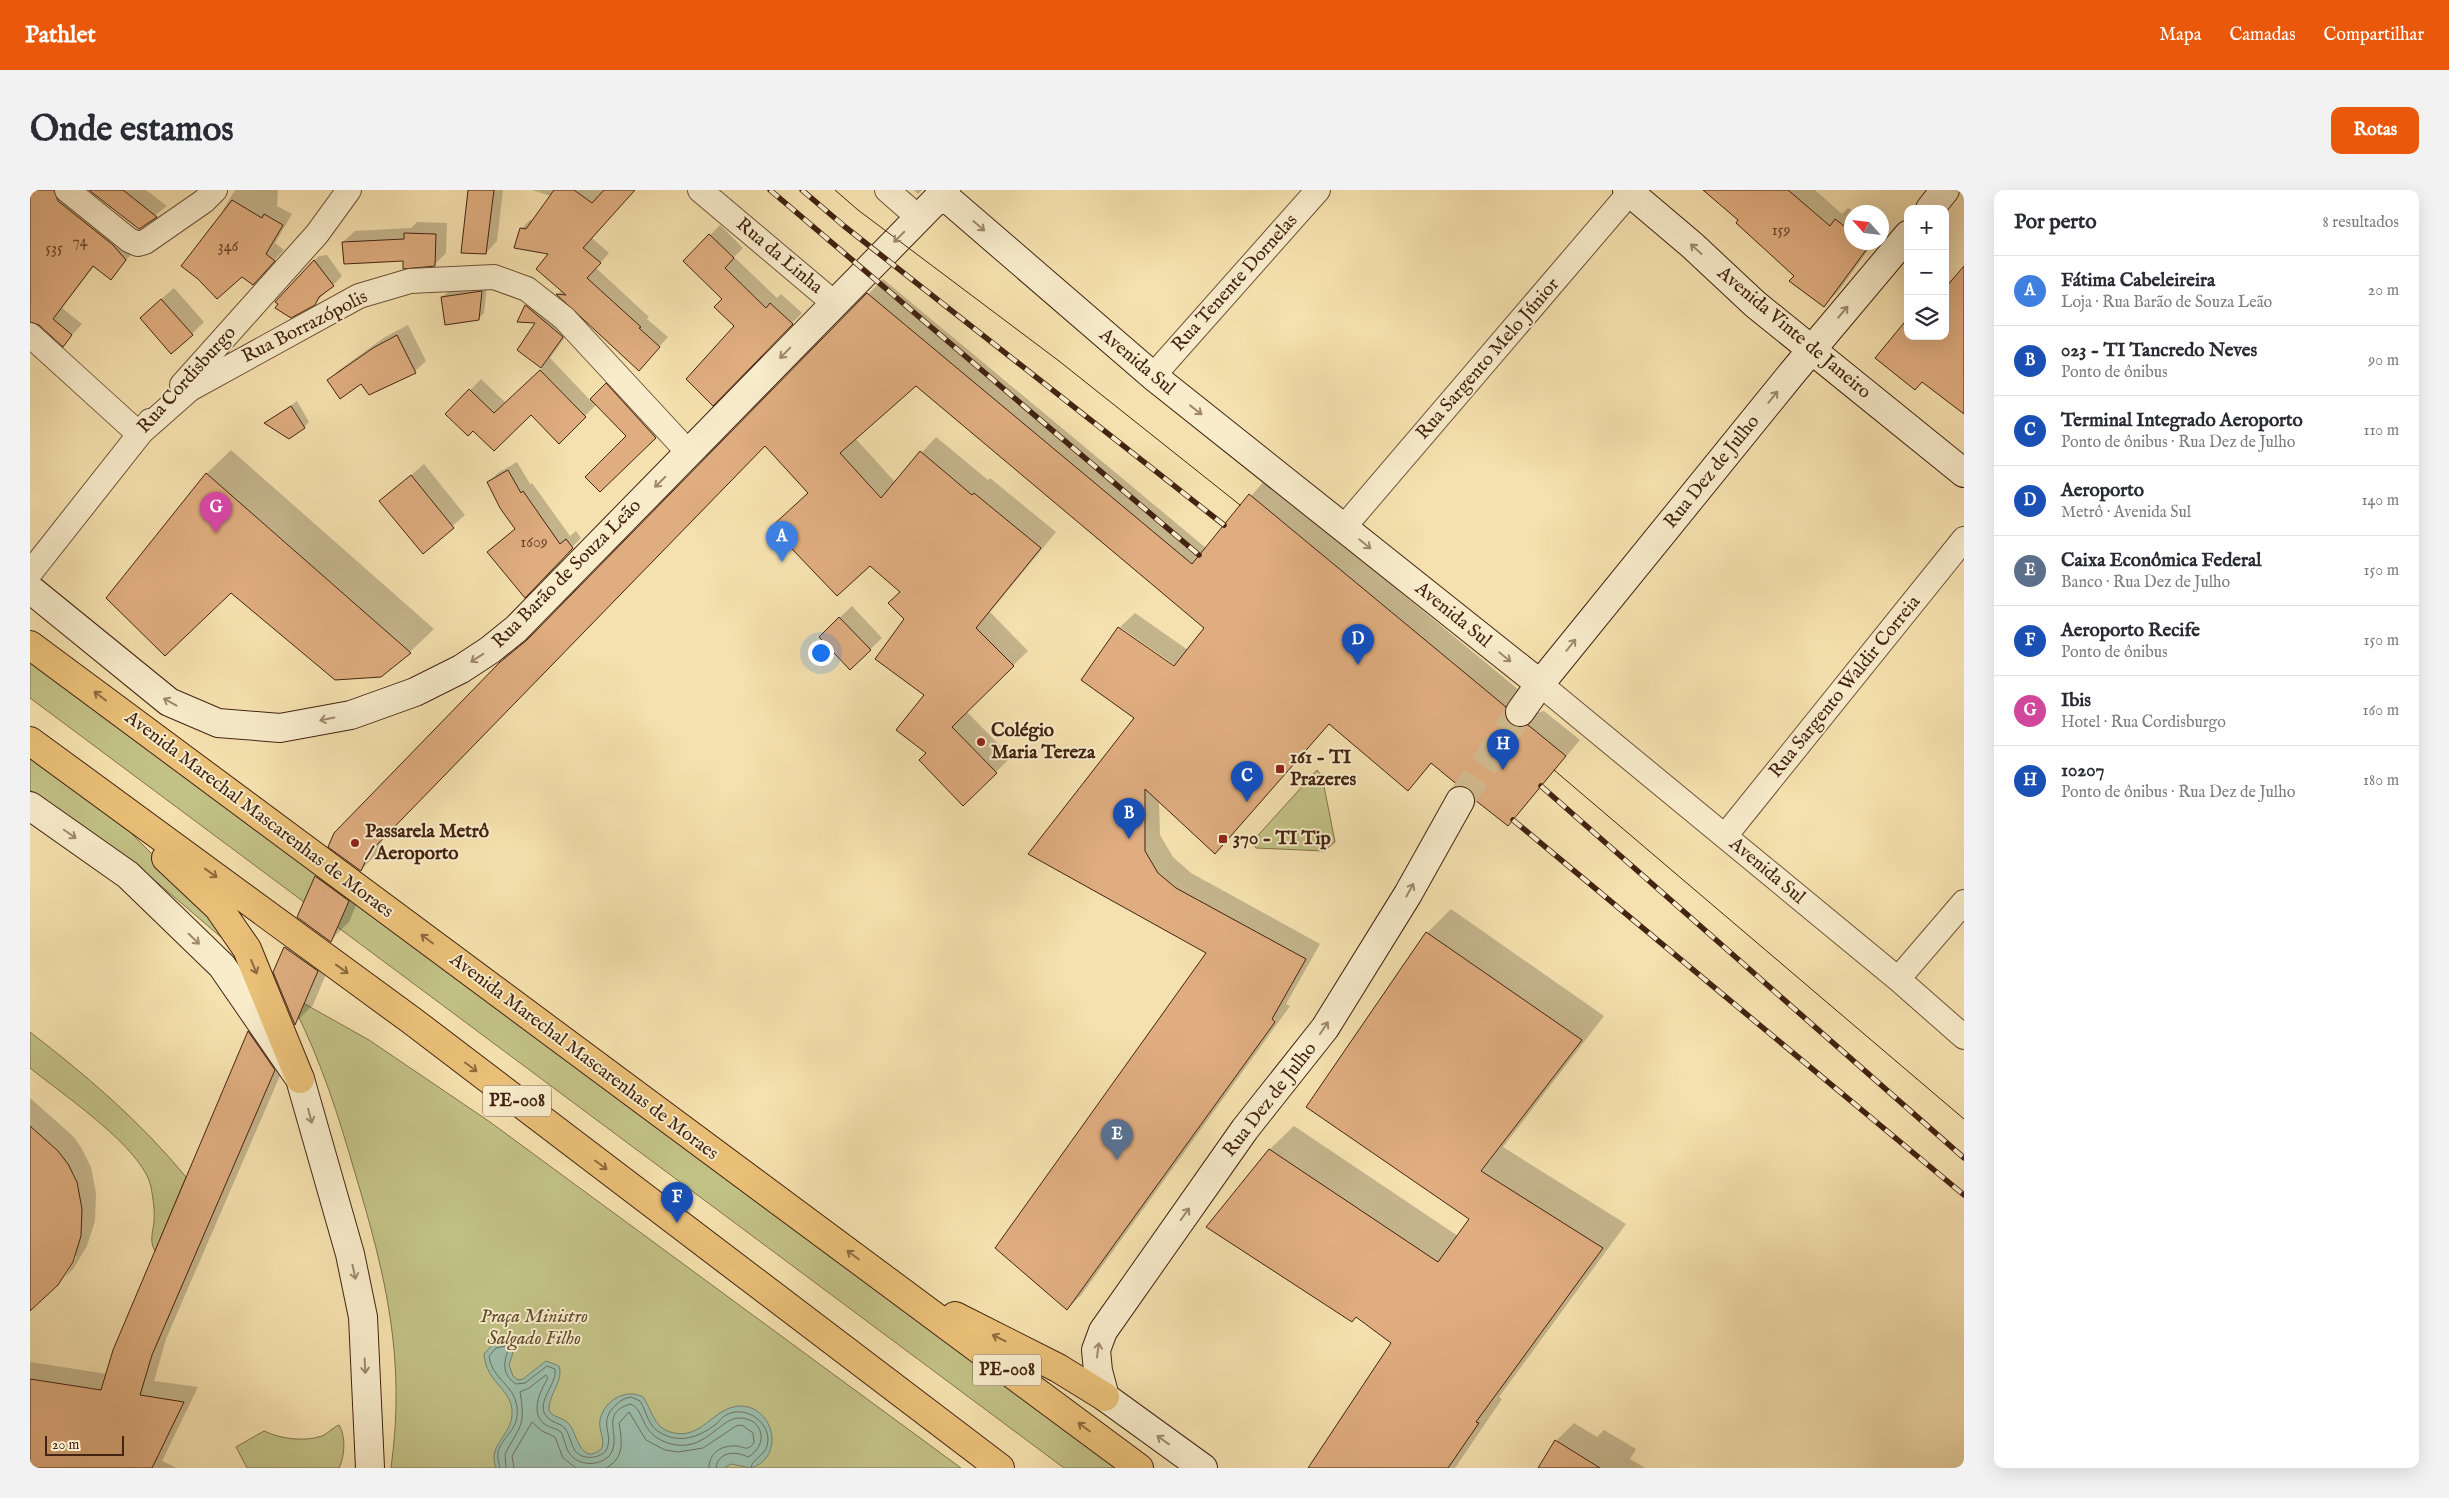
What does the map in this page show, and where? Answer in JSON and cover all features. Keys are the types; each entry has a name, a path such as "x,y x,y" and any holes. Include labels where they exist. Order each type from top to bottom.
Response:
{"highway":[{"path":"30,624 40,652"},
{"name":"Avenida Marechal Mascarenhas de Moraes","path":"40,652 1139,1468"},
{"name":"PE-008","path":"30,741 405,1016 1000,1468"},
{"path":"81,777 218,907 247,949 300,1079"},
{"path":"891,1284 1025,1351 1104,1398"}],"main road":[{"path":"1933,205 1945,190"},
{"name":"Avenida Vinte de Janeiro","path":"1630,191 1755,304 1964,473"},
{"name":"Rua Barão de Souza Leão","path":"30,589 169,702 218,723 280,728 351,714 415,692 460,669 490,650 516,629 944,192"},
{"name":"Avenida Sul","path":"944,192 1153,376 1540,684"},
{"name":"Rua Dez de Julho","path":"1520,712 1540,684 1904,240"},
{"name":"Rua Dez de Julho","path":"1104,1398 1096,1350 1103,1331 1245,1129 1325,1028 1408,894 1460,801"},
{"path":"30,806 128,875 222,966 300,1079 350,1254 363,1317 370,1468"},
{"path":"1104,1398 1203,1468"}],"street":[{"path":"67,190 128,240 138,244 145,242 215,190"},
{"name":"Rua Cordisburgo","path":"30,573 139,434 317,234 348,190"},
{"name":"Rua da Linha","path":"700,190 834,303"},
{"path":"887,190 919,218"},
{"name":"Rua Tenente Dornelas","path":"1153,376 1318,190"},
{"name":"Rua Sargento Melo Júnior","path":"1344,527 1630,191"},
{"name":"Rua Borrazópolis","path":"139,434 190,389 359,296 410,281 494,277 526,289 564,318 689,453"},
{"path":"30,335 139,434"},
{"name":"Rua Sargento Waldir Correia","path":"1726,836 1964,539"},
{"name":"Avenida Sul","path":"1540,684 1898,979 1964,1037"},
{"path":"1898,979 1964,902"}],"green space":[{"path":"30,660 1122,1468 1064,1468 30,698"},
{"path":"30,746 80,782 174,876 250,962 152,878 30,790"},
{"path":"1317,770 1322,776 1335,842 1324,851 1256,848 1252,842"},
{"name":"Praça Ministro Salgado Filho","path":"303,1003 369,1040 490,1122 961,1468 391,1468 396,1390 390,1318 384,1283 376,1247 336,1110 295,1009"},
{"path":"30,1032 112,1100 150,1137 186,1177 155,1251 152,1240 153,1200 151,1187 145,1172 118,1139 30,1068"},
{"path":"339,1425 343,1435 344,1446 343,1458 339,1468 247,1468 236,1447 264,1431 285,1438 308,1439 322,1436"}],"water":[{"path":"512,1341 515,1346 509,1365 513,1376 518,1380 523,1379 546,1361 559,1366 558,1383 549,1405 549,1411 569,1424 584,1452 589,1454 595,1453 602,1448 600,1420 602,1413 611,1402 623,1395 630,1394 643,1397 658,1424 667,1431 674,1433 684,1434 692,1432 730,1408 739,1406 751,1408 761,1414 771,1432 772,1443 769,1454 762,1462 751,1468 731,1464 724,1468 496,1468 495,1453 508,1429 512,1415 509,1399 490,1373 484,1354 493,1344"}],"building":[{"path":"30,190 54,190 58,201 113,245 126,260 111,280 93,266 53,319 72,335 63,347 39,325 30,322"},
{"path":"89,190 123,190 157,217 139,229"},
{"path":"468,190 494,190 486,254 461,253"},
{"path":"554,190 574,190 592,203 604,190 635,190 583,248 601,263 587,278 660,347 639,371 556,294 566,295 536,269 548,254 514,248 520,228 526,229"},
{"path":"1703,190 1788,190 1830,226 1835,219 1844,226 1844,250 1866,250 1824,307 1789,281 1794,276 1736,223 1738,220"},
{"path":"232,200 262,218 264,214 283,225 266,254 275,261 253,285 242,277 217,299 198,279 181,266"},
{"path":"404,233 436,234 435,266 403,269 403,261 344,264 342,242 404,239"},
{"path":"709,234 734,258 725,268 766,308 770,303 793,324 713,406 686,379 734,326 714,307 722,299 683,261"},
{"path":"314,260 334,286 319,297 315,305 291,318 275,308 278,304 275,302"},
{"path":"1964,266 1964,414 1922,382 1915,390 1875,358 1904,323 1904,340 1949,340 1949,283"},
{"path":"482,291 479,320 445,325 441,297"},
{"path":"867,293 1192,564 1249,494 1506,707 1506,718 1511,724 1519,728 1528,725 1566,756 1508,826 1475,800 1473,793 1468,788 1459,786 1431,763 1408,791 1329,724 1215,854 1145,789 1145,851 1158,873 1176,888 1306,959 1272,1019 1275,1022 1067,1310 995,1248 1206,953 1028,854 1134,718 1081,680 1118,627 1174,666 1204,628 916,386 840,453 881,498 920,451 972,495 974,493 1041,548 976,628 1014,666 952,727 997,773 963,806 919,760 926,753 896,730 924,695 875,659 904,619 888,603 900,592 870,566 837,596 771,527 808,493 765,446 369,853 361,871 328,847 334,833 499,663 527,640"},
{"path":"161,299 193,335 171,354 140,318"},
{"path":"525,305 563,337 541,368 517,350 535,323 517,322"},
{"path":"397,335 416,373 369,395 361,384 340,399 327,380 373,348"},
{"path":"540,370 586,417 559,444 531,415 494,451 473,431 468,436 445,414 469,389 494,413"},
{"path":"606,383 656,438 600,492 585,477 626,436 590,399"},
{"path":"291,406 305,428 289,439 264,423"},
{"path":"508,470 521,493 523,491 560,544 566,539 573,548 525,598 487,552 515,529 500,508 487,482"},
{"path":"206,473 411,653 381,677 335,680 231,593 165,656 106,598"},
{"path":"411,475 454,528 423,554 379,501"},
{"path":"839,617 871,650 850,670 819,637"},
{"path":"315,876 349,901 331,942 297,917"},
{"path":"1426,932 1582,1040 1481,1171 1603,1248 1476,1422 1479,1423 1448,1468 1308,1468 1391,1343 1356,1317 1352,1322 1206,1227 1269,1149 1438,1262 1469,1219 1306,1107"},
{"path":"284,947 318,971 295,1025 273,972"},
{"path":"248,1031 275,1070 152,1355 140,1395 184,1402 152,1468 30,1468 30,1379 101,1390 113,1350"},
{"path":"30,1126 58,1151 68,1164 77,1182 82,1209 81,1236 73,1262 58,1285 30,1311"},
{"path":"1555,1440 1600,1468 1538,1468"}],"tunnel":[{"path":"1460,801 1520,712"}],"tram line":[{"path":"835,190 858,210 1059,361 1240,505"},
{"path":"1554,770 1964,1119"}],"railway":[{"path":"770,190 1199,555"},
{"path":"802,190 844,226 1224,525"},
{"path":"1541,786 1964,1158"},
{"path":"1513,820 1964,1195"}],"place":[{"name":"Ibis","path":"216,533"},
{"name":"Fátima Cabeleireira","path":"782,562"},
{"name":"Aeroporto","path":"1358,665"},
{"name":"Colégio Maria Tereza","path":"981,742"},
{"name":"161 - TI Prazeres","path":"1280,769"},
{"name":"10207","path":"1503,770"},
{"name":"Terminal Integrado Aeroporto","path":"1247,802"},
{"name":"023 - TI Tancredo Neves","path":"1129,839"},
{"name":"370 - TI Tip","path":"1223,839"},
{"name":"Passarela Metrô / Aeroporto","path":"355,843"},
{"name":"Caixa Econômica Federal","path":"1117,1160"},
{"name":"Aeroporto Recife","path":"677,1223"}]}
